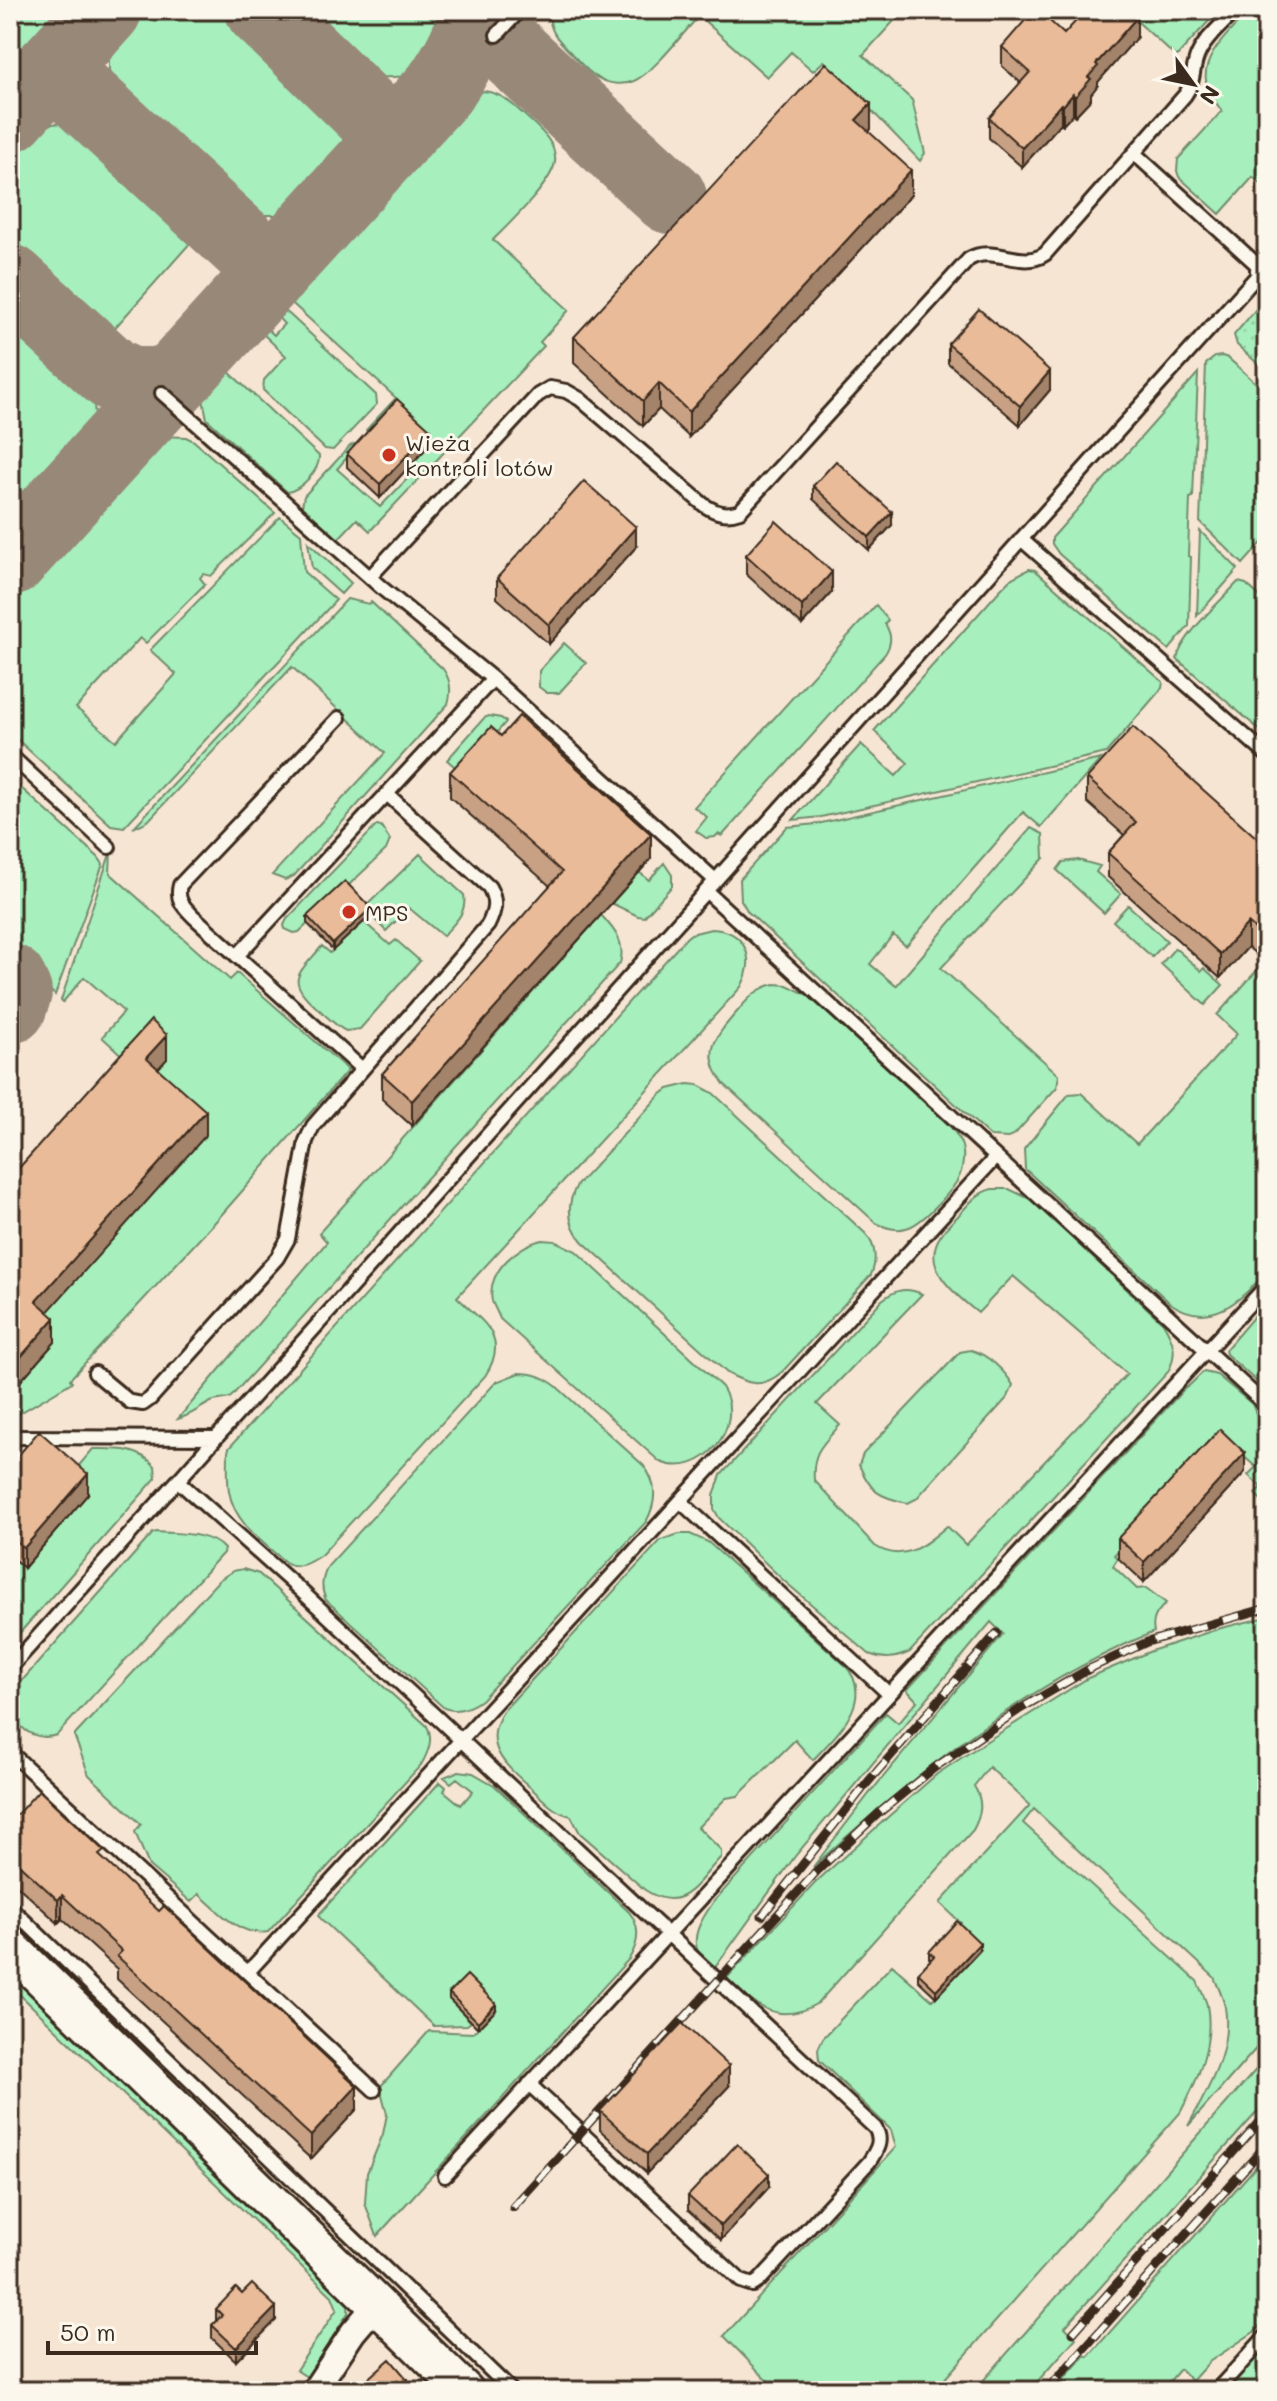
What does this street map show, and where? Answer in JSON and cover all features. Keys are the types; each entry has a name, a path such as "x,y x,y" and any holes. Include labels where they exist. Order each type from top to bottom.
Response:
{"street":[{"path":"10,1947 465,2391"},
{"path":"314,2391 353,2332 377,2304"}],"lane":[{"path":"497,35 520,10"},
{"path":"370,577 538,395 550,388 566,391 580,399 710,509 725,514 740,511 969,259 982,253 1024,260 1038,259 1045,254 1185,95 1192,83 1197,57 1203,46 1236,10"},
{"path":"10,1668 1266,269 1134,153"},
{"path":"162,393 370,577 493,679 715,880"},
{"path":"1021,539 1267,755"},
{"path":"237,956 493,679"},
{"path":"339,718 180,885 178,894 182,905 362,1069"},
{"path":"10,755 109,847"},
{"path":"95,1373 130,1402 143,1404 277,1258 288,1239 313,1126 488,925 495,905 489,887 387,794"},
{"path":"706,891 1267,1406"},
{"path":"248,1972 995,1158"},
{"path":"445,2176 1267,1285"},
{"path":"10,1437 216,1438"},
{"path":"178,1481 299,1589 668,1933 879,2135 875,2153 869,2162 753,2285 741,2281 529,2084"},
{"path":"680,1501 889,1694"},
{"path":"10,1752 374,2090"},
{"path":"10,1907 512,2391"},
{"path":"1216,2391 1267,2335"}],"green space":[{"path":"10,10 70,10 10,76"},
{"path":"138,10 235,10 342,109 344,152 287,215 243,215 109,90 109,44"},
{"path":"296,10 450,10 441,37 415,76 370,78"},
{"path":"550,10 904,10 863,55 912,100 925,153 920,161 824,61 813,71 791,52 767,77 699,16 642,77 630,83 611,83 590,73 561,43 552,28"},
{"path":"1125,10 1219,10 1176,57"},
{"path":"1250,10 1267,10 1267,189 1253,177 1220,214 1179,177 1178,159 1222,111 1208,89 1207,67 1218,46"},
{"path":"484,91 504,98 515,106 548,139 555,156 552,171 538,192 493,240 569,310 540,342 544,346 370,531 357,519 338,539 302,506 304,496 350,446 357,446 337,469 380,507 412,474 407,468 435,438 397,404 369,434 366,430 396,398 290,301 290,289 464,97"},
{"path":"82,122 200,232 104,340 10,255 10,152 35,125"},
{"path":"1267,296 1267,372 1237,345 1234,335"},
{"path":"10,310 92,385 96,425 36,491 10,492"},
{"path":"271,310 285,311 290,315 376,395 377,404 333,450 325,449 263,390 264,380 286,356 260,331 260,322 274,335 284,324"},
{"path":"1222,356 1267,393 1267,537 1243,564 1200,522 1206,364"},
{"path":"219,368 228,371 319,456 313,473 298,488 287,492 207,419 203,385"},
{"path":"1198,373 1193,497 1190,498 1189,626 1169,650 1059,554 1052,544 1052,538"},
{"path":"163,436 186,437 194,441 275,513 211,576 203,574 200,578 205,584 146,643 140,638 76,708 116,741 176,674 150,650 280,517 301,534 304,572 336,600 124,827 111,825 10,733 10,598 152,441"},
{"path":"1200,531 1238,569 1197,616"},
{"path":"308,542 351,583 341,594 312,568"},
{"path":"1029,569 1035,570 1163,682 1162,688 1106,753 821,817 793,820 861,744 896,776 908,763 874,731 1000,590 1012,578"},
{"path":"1238,582 1246,584 1267,603 1267,736 1177,659 1194,629"},
{"path":"347,599 371,602 443,669 449,681 449,699 448,704 294,876 285,880 272,875 385,753 292,667 148,821 133,828"},
{"path":"876,605 888,620 885,624 890,639 885,654 722,836 718,834 706,838 696,831 707,817 694,807"},
{"path":"564,643 586,663 559,693 547,693 539,687 539,671"},
{"path":"489,716 506,722 462,773 447,760"},
{"path":"1101,759 1041,827 1023,812 906,946 893,935 870,964 896,986 1031,828 1043,834 1044,858 941,968 1059,1075 1057,1087 1015,1134 1008,1138 991,1137 748,912 741,900 740,879 787,827 817,824"},
{"path":"10,778 103,864 55,995 10,954"},
{"path":"377,825 390,840 386,850 299,932 285,929 287,919"},
{"path":"111,851 110,873 230,980 237,973 348,1070 216,1221 70,1379 72,1382 10,1419 10,1393 55,1342 36,1325 129,1062 102,1037 124,1012 84,977 63,1002 61,1000"},
{"path":"420,854 464,895 462,913 443,936 409,908 386,931 364,908"},
{"path":"1078,860 1100,866 1096,872 1121,894 1104,913 1057,870 1063,862"},
{"path":"664,863 672,875 672,886 644,917 611,903 639,872 649,880"},
{"path":"1128,905 1167,941 1152,957 1113,921"},
{"path":"601,915 620,943 620,963 231,1397 211,1402 178,1419 327,1242 319,1233"},
{"path":"364,922 390,945 396,940 420,961 360,1029 346,1031 306,997 300,990 298,976 322,946 330,953"},
{"path":"711,929 732,934 745,948 748,966 741,987 457,1297 484,1322 494,1340 492,1362 485,1376 321,1555 299,1565 285,1562 251,1531 237,1513 228,1486 229,1448 686,938"},
{"path":"1175,948 1223,985 1205,1005 1161,964"},
{"path":"1259,968 1267,976 1267,1271 1236,1301 1212,1313 1199,1314 1170,1303 1025,1169 1024,1149 1069,1094 1081,1093 1137,1144 1237,1034 1217,1015"},
{"path":"775,984 787,985 808,995 943,1119 958,1138 963,1155 959,1178 934,1208 912,1226 895,1229 876,1223 724,1084 717,1073 712,1055 722,1030 753,995"},
{"path":"698,1085 713,1093 866,1234 874,1249 871,1275 783,1371 762,1383 742,1380 727,1373 582,1241 571,1221 571,1200 577,1185 660,1095 668,1089"},
{"path":"992,1189 1009,1189 1030,1199 1163,1323 1172,1341 1173,1359 1168,1372 910,1652 880,1657 869,1654 782,1579 719,1518 714,1509 714,1496 721,1475 882,1300 897,1291 911,1290 922,1294 817,1404 840,1425 820,1450 815,1462 814,1480 875,1546 885,1551 904,1553 913,1550 947,1526 966,1545 1127,1374 1013,1276 978,1313 943,1279 934,1258 941,1235 973,1200"},
{"path":"542,1240 555,1241 576,1251 722,1387 728,1402 729,1418 716,1446 705,1456 676,1466 660,1462 500,1319 491,1290 499,1270 514,1254"},
{"path":"1267,1301 1267,1391 1225,1350"},
{"path":"971,1350 989,1359 1005,1374 1013,1385 1008,1397 916,1499 908,1503 877,1492 859,1465 863,1454 960,1352"},
{"path":"1204,1372 1217,1375 1252,1404 1267,1439 1267,1506 1255,1494 1261,1487 1248,1475 1256,1467 1221,1437 1114,1555 1118,1558 1113,1566 1137,1589 1146,1588 1166,1603 1153,1623 1154,1632 1106,1653 1061,1678 973,1734 891,1798 813,1867 869,1794 1003,1634 991,1622 796,1855 714,1969 700,1955 696,1941 699,1927 714,1901 886,1713 898,1723 917,1701 907,1690 1184,1389"},
{"path":"519,1373 539,1376 556,1386 643,1465 651,1479 654,1500 646,1522 481,1700 464,1709 444,1708 326,1600 323,1579 328,1566 496,1382"},
{"path":"93,1449 126,1450 141,1455 155,1466 156,1478 10,1644 10,1556 25,1568 69,1477"},
{"path":"157,1532 211,1539 224,1549 223,1553 57,1735 37,1736 29,1732 16,1720 11,1702 12,1692"},
{"path":"690,1534 708,1542 844,1664 853,1677 856,1690 850,1715 813,1760 795,1740 738,1796 726,1798 698,1827 721,1850 721,1857 688,1893 669,1899 645,1890 580,1833 571,1816 549,1805 513,1771 499,1754 495,1734 504,1710 661,1540"},
{"path":"243,1569 259,1574 427,1726 430,1736 428,1751 421,1765 268,1932 248,1931 239,1927 199,1894 191,1902 149,1866 135,1832 141,1824 89,1775 75,1738 219,1580"},
{"path":"1267,1617 1267,2036 1188,2126 1217,2069 1225,2039 1225,2007 1214,1977 1034,1809 1023,1823 1197,1981 1209,2019 1203,2061 1193,2088 1180,2113 934,2391 778,2391 724,2336 896,2147 891,2130 819,2060 818,2049 823,2038 892,1965 932,2000 980,1950 957,1928 961,1923 940,1903 1030,1805 989,1767 974,1786 980,1808 973,1830 818,2003 804,2010 779,2013 757,2005 725,1980 817,1881 937,1774 1088,1678 1151,1651"},
{"path":"459,1771 473,1773 494,1785 629,1912 637,1929 637,1941 629,1959 377,2236 365,2203 367,2173 383,2134 387,2114 380,2087 429,2031 473,2033 478,2028 449,1999 471,2022 467,2025 434,2026 319,1917 440,1782 446,1787 444,1791 461,1805 473,1791 457,1778 451,1783 444,1777"},
{"path":"10,1965 349,2296 348,2313 307,2377 296,2370 337,2309 332,2296 10,1985"},
{"path":"1267,2057 1267,2101 1065,2327 1076,2338 1029,2391 974,2391"},
{"path":"1267,2154 1267,2318 1254,2332 1209,2362 1192,2381 1180,2369 1164,2388 1167,2391 1053,2391 1085,2355 1088,2357"},
{"path":"1267,2343 1267,2391 1225,2391"}],"building":[{"path":"1034,10 1038,10 1064,34 1086,10 1129,10 1137,17 1096,64 1098,66 1088,77 1091,79 1075,97 1073,94 1063,106 1061,104 1022,148 989,118 1030,72 1002,47"},
{"path":"826,63 871,104 856,120 911,170 689,412 659,383 643,401 574,337"},
{"path":"979,309 1050,371 1020,406 948,344"},
{"name":"Wieża kontroli lotów","path":"397,399 431,430 380,484 347,454"},
{"path":"836,461 892,512 869,537 813,486"},
{"path":"584,481 636,527 549,625 497,578"},
{"path":"776,521 832,572 802,606 746,555"},
{"path":"519,716 651,834 412,1101 382,1074 562,872 450,772 491,727 501,736"},
{"path":"1133,727 1267,847 1267,940 1248,923 1220,954 1108,853 1136,822 1087,778"},
{"path":"345,881 371,908 333,944 307,916"},
{"path":"151,1020 167,1035 146,1058 206,1111 36,1301 55,1318 10,1369 10,1178"},
{"path":"1220,1429 1245,1453 1144,1562 1118,1538"},
{"path":"39,1431 88,1474 24,1548 10,1536 10,1465"},
{"path":"39,1790 104,1851 99,1855 159,1911 164,1906 357,2086 311,2136 117,1956 122,1951 62,1895 58,1900 10,1856 10,1822"},
{"path":"957,1921 980,1943 936,1990 918,1973 934,1956 929,1952"},
{"path":"467,1975 496,2004 478,2022 449,1993"},
{"path":"682,2023 729,2066 647,2154 600,2111"},
{"path":"737,2144 769,2174 721,2226 688,2196"},
{"path":"252,2284 276,2307 236,2348 212,2325 222,2315 216,2309 236,2288 242,2294"},
{"path":"390,2359 408,2380 395,2391 354,2391"}],"taxiway":[{"path":"10,115 105,10"},
{"path":"262,10 394,138"},
{"path":"10,560 439,89 462,51 477,10"},
{"path":"487,10 497,35 507,47 670,197"},
{"path":"52,68 273,272"},
{"path":"10,281 112,374 133,384 174,380"},
{"path":"10,981 15,992 10,1007"}],"railway":[{"path":"513,2207 818,1870 879,1813 934,1768 1020,1709 1089,1669 1147,1642 1267,1608"},
{"path":"762,1916 868,1782 997,1633"},
{"path":"1073,2333 1267,2114"},
{"path":"1046,2391 1267,2144"}],"place":[{"name":"Wieża kontroli lotów","path":"389,455"},
{"name":"MPS","path":"349,912"}]}
